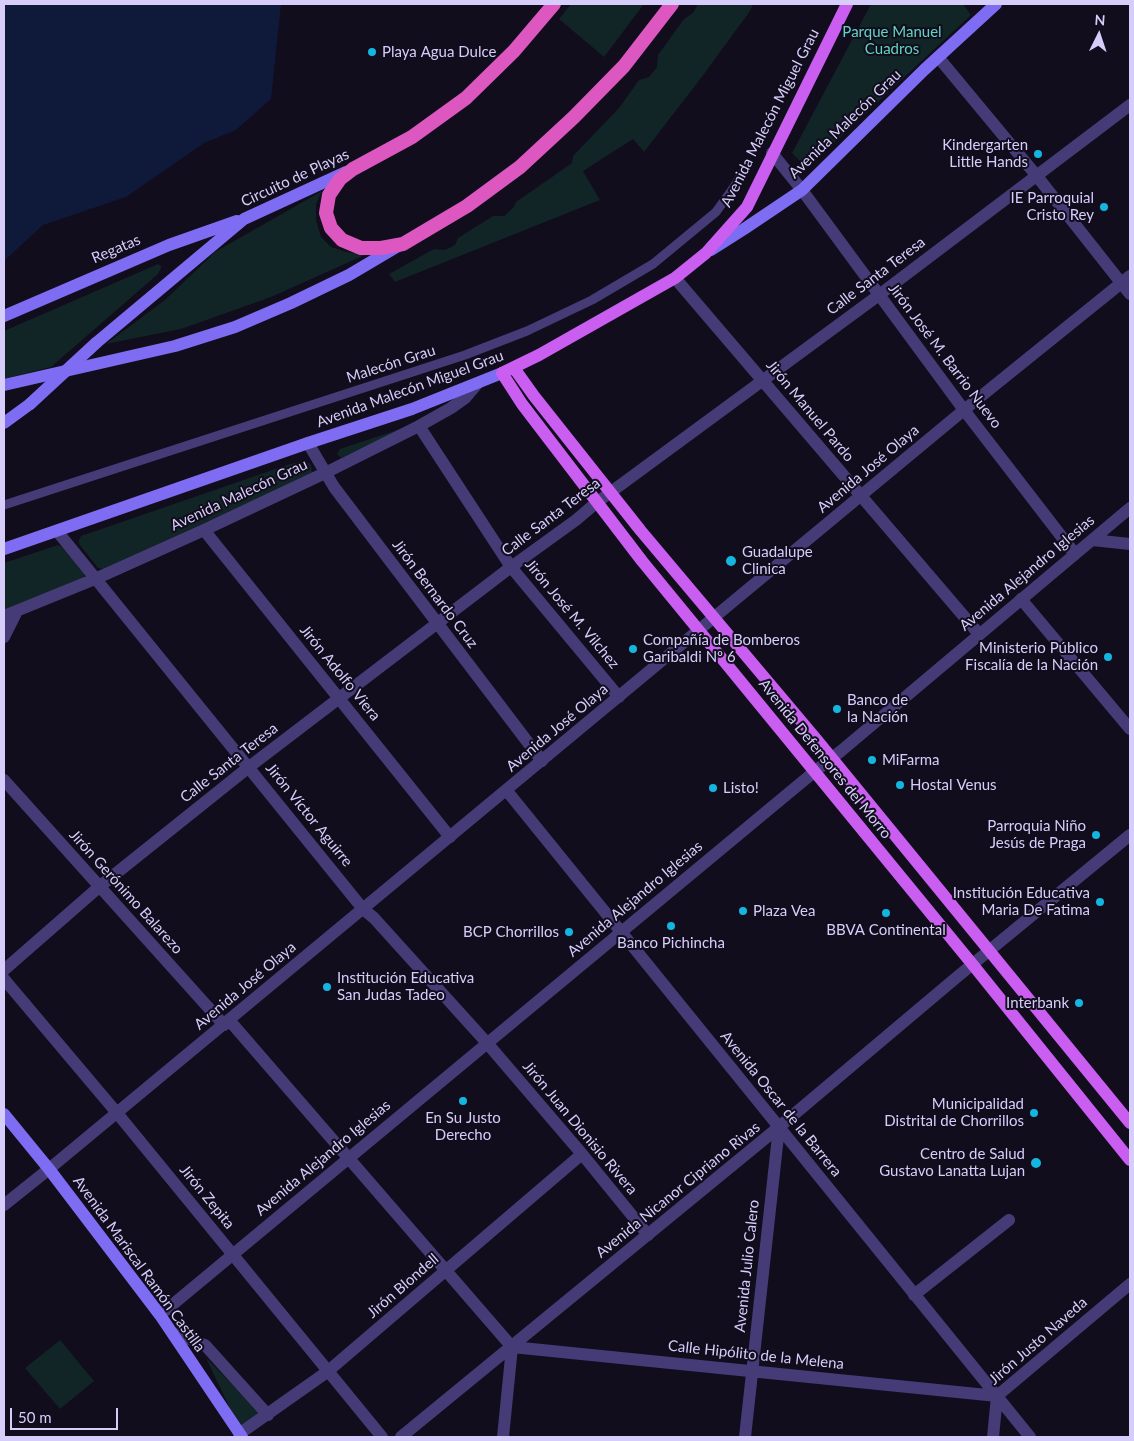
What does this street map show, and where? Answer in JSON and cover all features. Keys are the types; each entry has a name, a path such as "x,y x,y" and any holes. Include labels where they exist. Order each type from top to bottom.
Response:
{"highway":[{"name":"Circuito de Playas","path":"353,169 412,137 466,98 514,51 554,4"},
{"path":"353,169 340,179 329,194 326,213 331,228 342,240 359,248 381,248 402,244 467,206 520,167 624,66 672,4"}],"main road":[{"name":"Avenida Malecón Miguel Grau","path":"4,549 308,443 412,409 477,384 508,371 675,278 706,253 747,206 847,4"},
{"name":"Avenida Malecón Grau","path":"706,253 802,190 938,57 996,4"},
{"name":"Circuito de Playas","path":"4,423 30,404 96,343 244,219 353,169"},
{"name":"Regatas","path":"4,316 169,244 244,219"},
{"path":"4,385 175,346 235,326 291,304 349,276 402,244"},
{"name":"Avenida Defensores del Morro","path":"508,371 832,759 1130,1123"},
{"name":"Avenida Defensores del Morro","path":"508,371 522,404 596,503 698,632 761,705 1130,1160"},
{"name":"Avenida Mariscal Ramón Castilla","path":"4,1114 49,1169 160,1314 240,1436"}],"street":[{"path":"938,57 1126,280 1130,294"},
{"name":"Calle Santa Teresa","path":"4,970 99,886 249,767 596,503 879,295 1130,105"},
{"name":"Jirón José M. Barrio Nuevo","path":"772,153 802,190 964,410 1075,554"},
{"name":"Malecón Grau","path":"4,505 465,355 527,331 592,300 653,264 716,212 734,188 742,173"},
{"name":"Jirón Manuel Pardo","path":"675,278 979,634"},
{"name":"Avenida José Olaya","path":"4,1205 118,1113 964,410 1126,280"},
{"name":"Avenida Malecón Grau","path":"4,616 95,579 325,473 451,408 465,398 477,384"},
{"name":"Jirón José M. Vilchez","path":"419,426 511,567 619,697"},
{"name":"Jirón Bernardo Cruz","path":"308,443 325,473 542,761"},
{"name":"Avenida Alejandro Iglesias","path":"160,1314 832,759 1130,508"},
{"name":"Jirón Adolfo Viera","path":"204,530 450,837"},
{"name":"Jirón Víctor Aguirre","path":"57,531 363,909 374,918 487,1043"},
{"path":"1092,540 1130,544"},
{"path":"1022,599 1130,729"},
{"path":"4,637 17,610"},
{"name":"Jirón Gerónimo Balarezo","path":"4,780 348,1158 512,1347"},
{"name":"Avenida Oscar de la Barrera","path":"506,790 1030,1437"},
{"name":"Avenida Nicanor Cipriano Rivas","path":"402,1437 779,1128 1130,835"},
{"name":"Jirón Zepita","path":"4,979 118,1113 327,1372 382,1437"},
{"name":"Jirón Juan Dionisio Rivera","path":"487,1043 648,1235"},
{"name":"Avenida Julio Calero","path":"745,1437 779,1128"},
{"name":"Jirón Blondell","path":"240,1436 327,1372 582,1154"},
{"path":"914,1295 1009,1220"},
{"name":"Jirón Justo Naveda","path":"993,1437 997,1396 1130,1284"},
{"path":"173,1333 205,1345 268,1415"},
{"path":"503,1437 512,1347"},
{"name":"Calle Hipólito de la Melena","path":"512,1347 997,1396"}],"green space":[{"path":"571,4 644,4 604,57 559,19"},
{"path":"698,4 753,4 750,11 704,74 644,152 633,139 583,171 600,200 395,282 389,274 434,249 445,250 455,245 458,238 493,216 504,216 513,208 516,202 572,163 573,156 619,108 639,80 649,77 657,67 658,55 684,19 693,13"},
{"name":"Parque Manuel Cuadros","path":"871,4 963,4 971,15 807,168 792,153"},
{"path":"322,191 316,204 316,220 321,237 331,247 347,252 367,254 271,297 181,329 106,344 165,300 215,252"},
{"path":"158,264 161,268 158,274 51,367 4,379 4,331"},
{"path":"418,423 341,458 337,454 340,449"},
{"path":"301,462 311,465 312,474 103,569 98,568 79,544 81,536 290,464"},
{"path":"58,545 62,547 85,574 83,578 4,610 4,563"},
{"path":"60,1340 94,1381 60,1409 25,1368"},
{"path":"206,1358 259,1411 256,1418 239,1427"}],"water":[{"path":"4,4 281,4 271,99 236,130 204,143 126,197 43,225 4,261"}],"place":[{"name":"Playa Agua Dulce","path":"372,52"},
{"name":"Kindergarten Little Hands","path":"1038,154"},
{"name":"IE Parroquial Cristo Rey","path":"1104,207"},
{"name":"Guadalupe Clinica","path":"731,561"},
{"name":"Compañía de Bomberos Garibaldi Nº 6","path":"633,649"},
{"name":"Ministerio Público Fiscalía de la Nación","path":"1108,657"},
{"name":"Banco de la Nación","path":"837,709"},
{"name":"MiFarma","path":"872,760"},
{"name":"Hostal Venus","path":"900,785"},
{"name":"Listo!","path":"713,788"},
{"name":"Parroquia Niño Jesús de Praga","path":"1096,835"},
{"name":"Institución Educativa Maria De Fatima","path":"1100,902"},
{"name":"Plaza Vea","path":"743,911"},
{"name":"BBVA Continental","path":"886,913"},
{"name":"Banco Pichincha","path":"671,926"},
{"name":"BCP Chorrillos","path":"569,932"},
{"name":"Institución Educativa San Judas Tadeo","path":"327,987"},
{"name":"Interbank","path":"1079,1003"},
{"name":"En Su Justo Derecho","path":"463,1101"},
{"name":"Municipalidad Distrital de Chorrillos","path":"1034,1113"},
{"name":"Centro de Salud Gustavo Lanatta Lujan","path":"1036,1163"}]}
